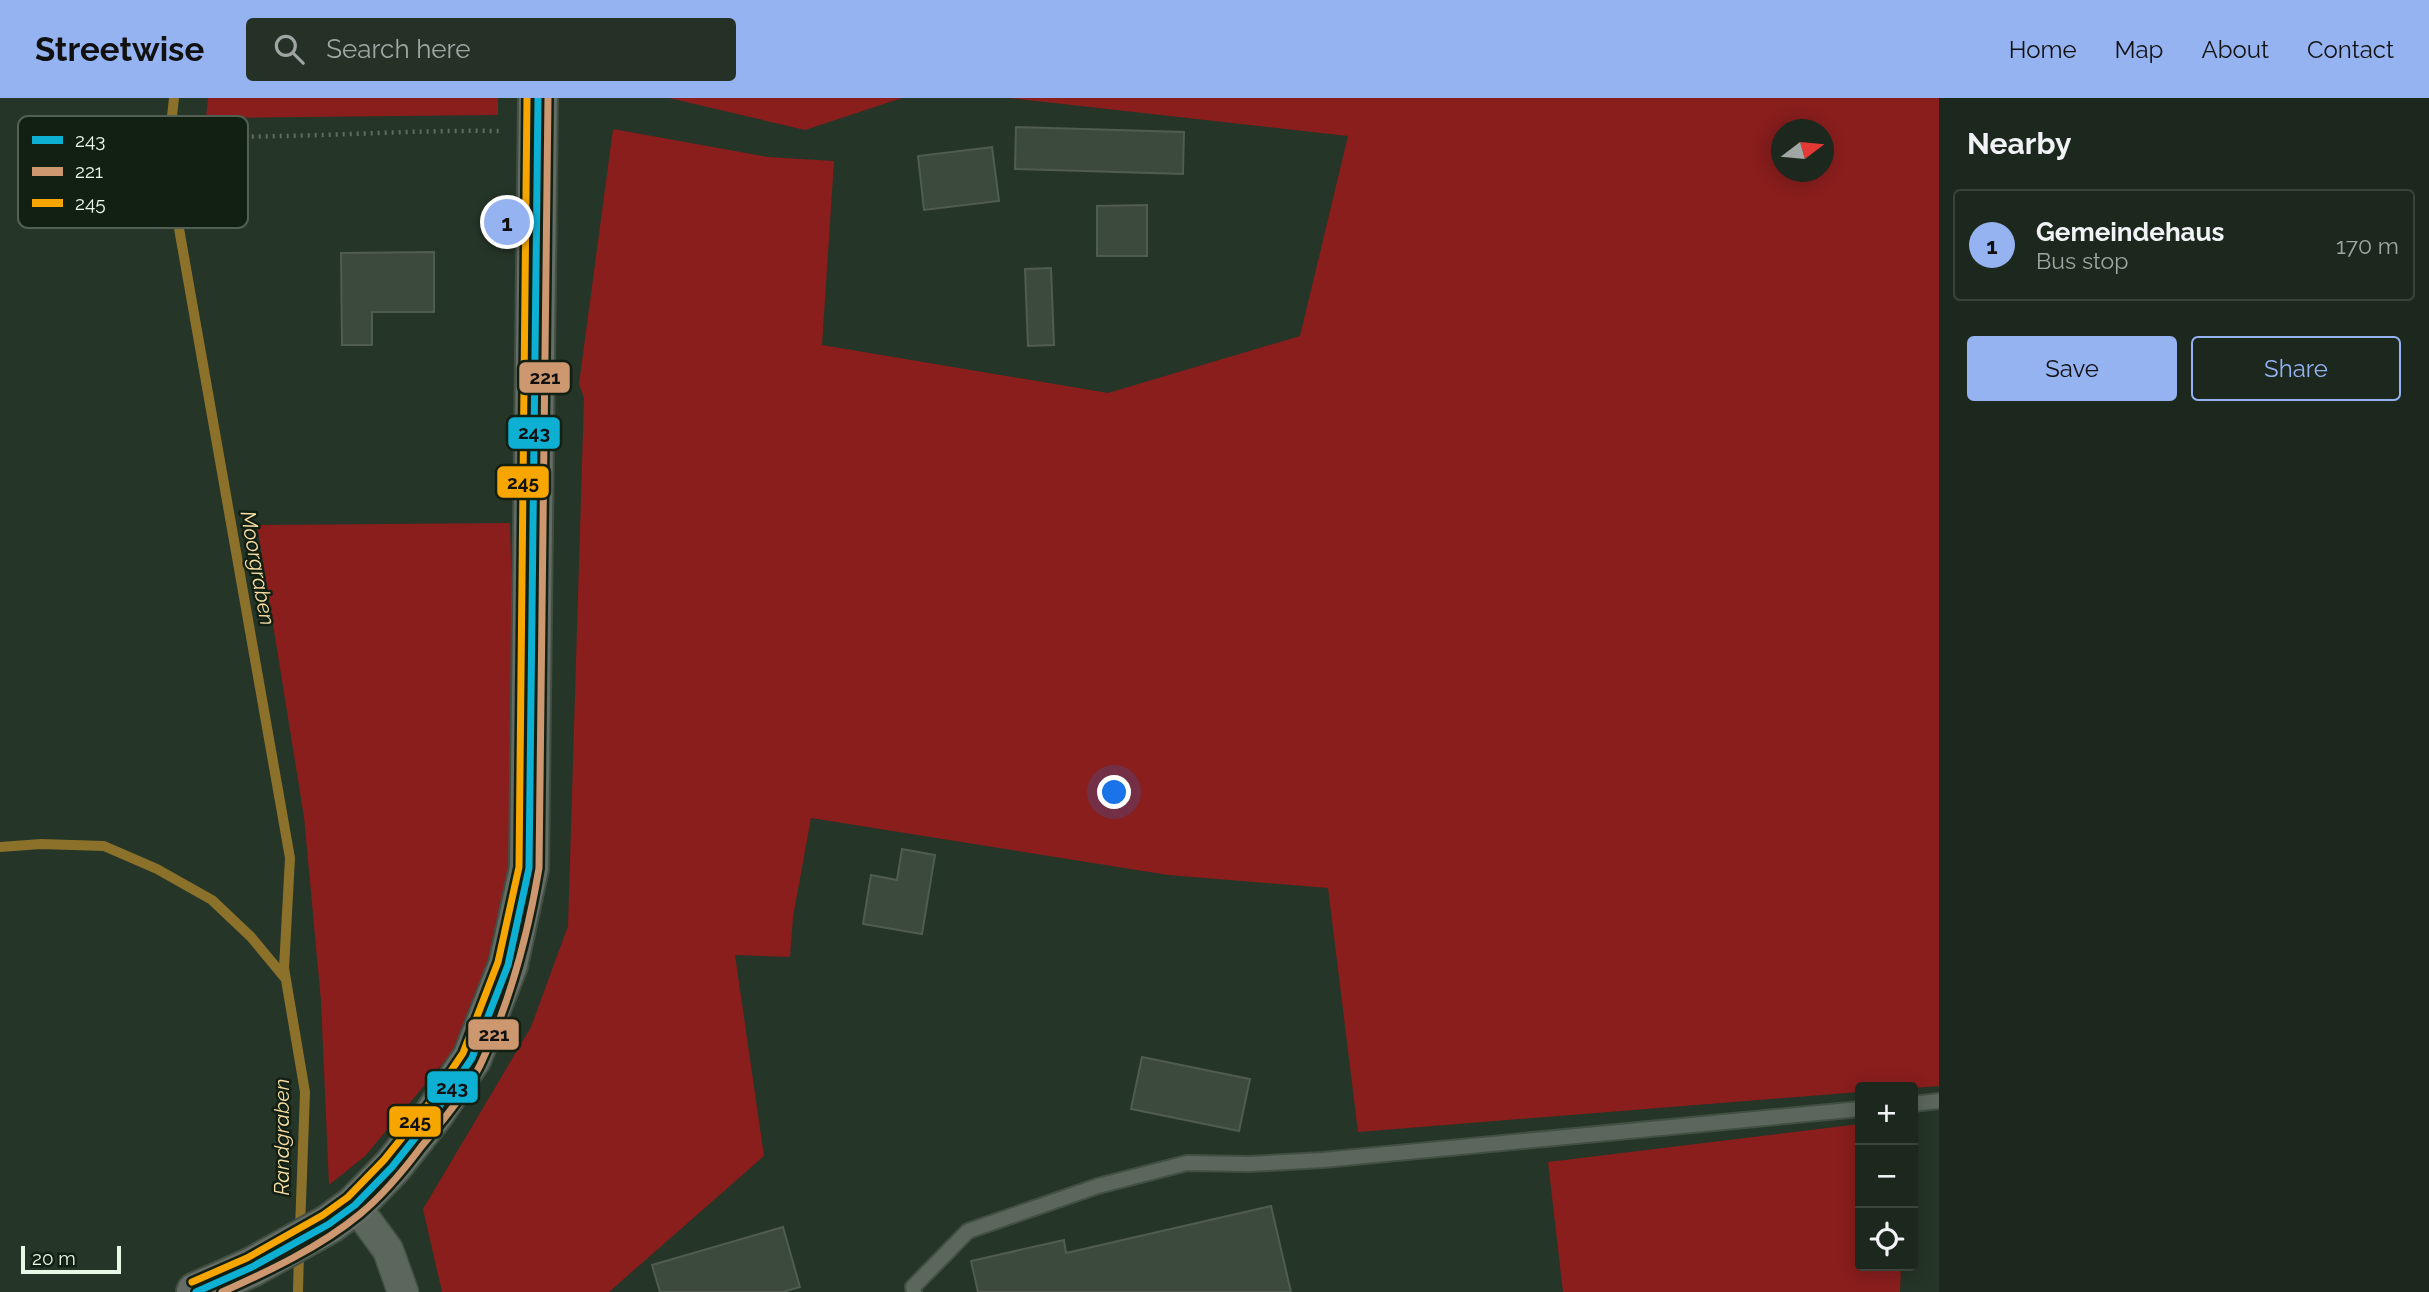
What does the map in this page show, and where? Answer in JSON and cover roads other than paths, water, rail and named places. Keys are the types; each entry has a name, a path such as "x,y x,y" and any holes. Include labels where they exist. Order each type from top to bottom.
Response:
{"street":[{"path":"197,1292 251,1267 342,1215 392,1167 434,1114 472,1058 508,965 528,868 537,115"},
{"path":"342,1215 388,1250 403,1292"}],"lane":[{"path":"1918,1103 1939,1101"},
{"path":"914,1292 913,1287 968,1231 1098,1186 1188,1163 1249,1164 1323,1160 1855,1109"}],"waterway":[{"name":"Moorgraben","path":"172,116 174,98"},
{"name":"Moorgraben","path":"179,228 290,858 284,968 305,1092 300,1229"},
{"name":"Randgraben","path":"0,847 41,844 104,846 157,869 212,900 251,937 285,978"},
{"name":"Randgraben","path":"298,1292 299,1251"}],"place":[{"name":"Gemeindehaus","path":"507,222"}]}
